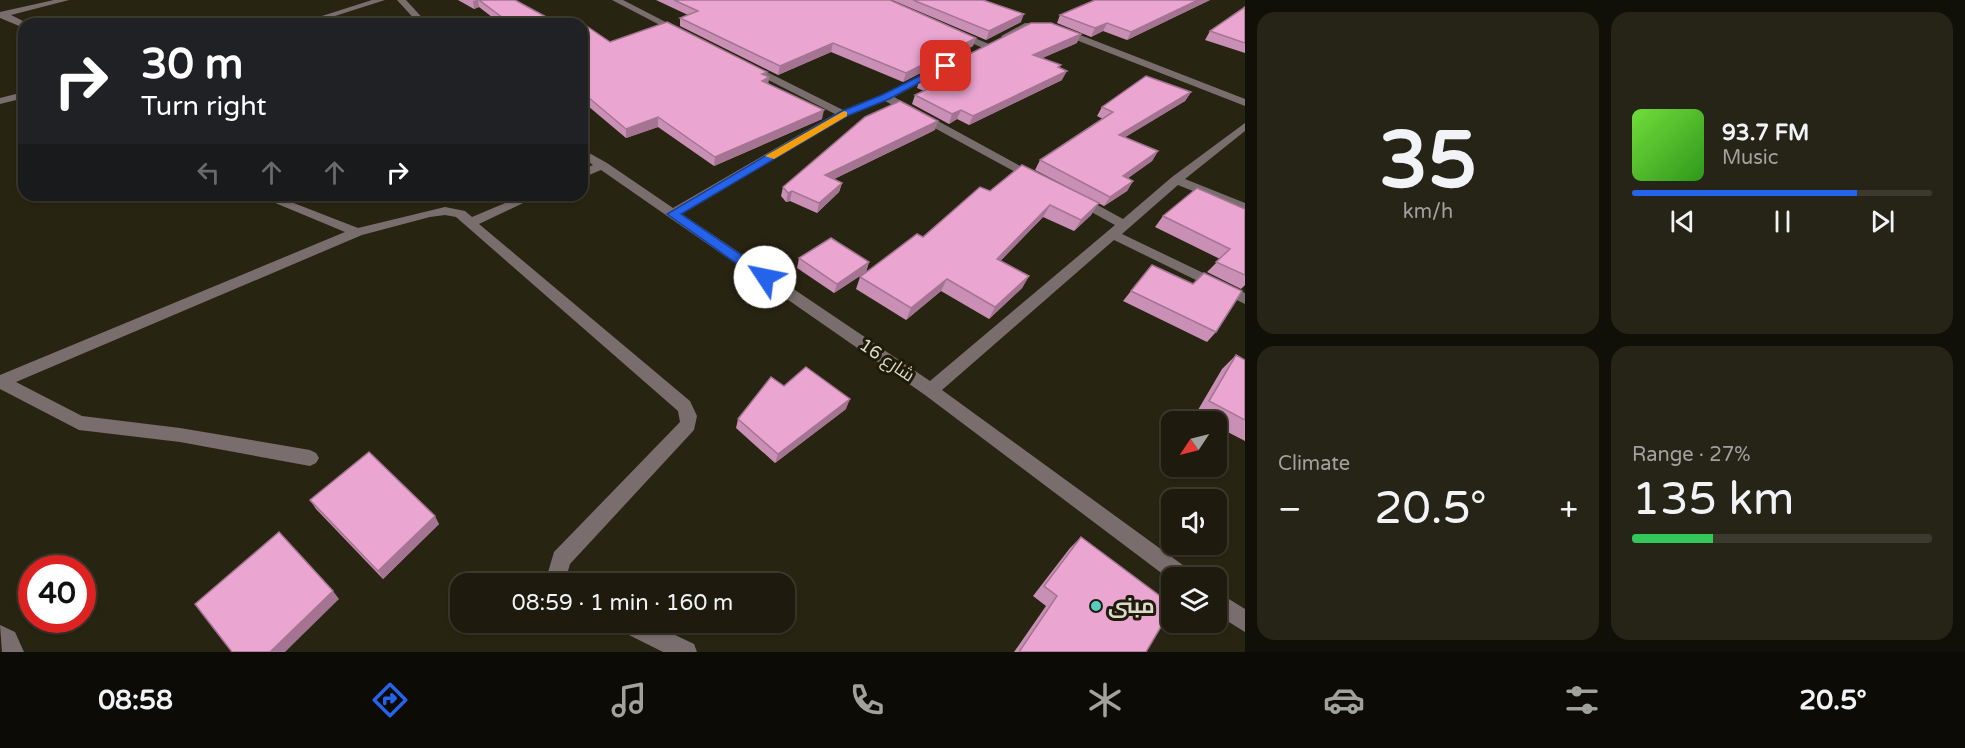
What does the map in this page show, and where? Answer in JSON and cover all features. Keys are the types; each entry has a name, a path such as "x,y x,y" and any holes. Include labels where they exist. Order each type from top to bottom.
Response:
{"street":[{"path":"1,14 65,0"},
{"path":"321,18 381,0"},
{"path":"401,0 418,18"},
{"path":"616,0 688,36"},
{"path":"1,14 18,22"},
{"path":"976,51 1025,26 1049,26 1245,102"},
{"path":"954,32 986,46"},
{"path":"740,62 843,114"},
{"path":"672,214 843,114 886,97 946,66"},
{"path":"0,101 18,96"},
{"path":"886,97 1051,186"},
{"path":"932,390 1176,180 1245,126"},
{"name":"شارع 16","path":"588,156 932,390 1170,567"},
{"path":"588,171 603,165"},
{"path":"1176,180 1245,208"},
{"path":"1072,197 1119,230 1245,299"},
{"path":"277,201 357,232"},
{"path":"470,223 520,201"},
{"path":"1,382 357,232 430,213 445,211 460,214 684,406 689,416 688,425 561,559 558,573"},
{"path":"1,382 79,423 180,435 310,458"},
{"path":"1227,609 1245,622"},
{"path":"647,633 686,652"},
{"path":"0,636 7,640 13,652"}],"building":[{"path":"479,0 515,0 548,18 503,18"},
{"path":"674,0 890,0 976,38 906,73 833,43 780,66 680,18 698,11"},
{"path":"913,0 983,0 1024,14 989,31"},
{"path":"1095,0 1198,0 1131,32 1107,23 1095,28 1060,15"},
{"path":"1245,7 1245,43 1210,31"},
{"path":"667,22 767,72 762,74 769,77 762,81 824,110 715,157 658,117 626,129 588,97 588,27 610,42"},
{"path":"1031,23 1051,23 1081,34 1033,55 1061,65 1058,67 1067,71 973,116 961,110 952,114 915,95 936,85 920,79"},
{"path":"1146,76 1191,92 1119,135 1158,151 1123,176 1133,181 1110,197 1040,160 1113,112 1102,107"},
{"path":"900,101 938,121 825,175 842,183 819,203 792,191 788,193 783,187 865,117"},
{"path":"1022,165 1099,203 1081,220 1050,205 997,259 1029,276 995,307 947,279 911,308 860,277 917,234 923,237 980,187 990,191"},
{"path":"1197,188 1245,209 1245,275 1216,262 1230,249 1163,216"},
{"path":"831,238 869,262 837,284 799,258"},
{"path":"1152,265 1193,284 1204,273 1242,291 1216,332 1131,291"},
{"path":"1236,355 1245,360 1245,420 1209,401"},
{"path":"806,367 850,399 778,454 738,419 771,377 784,386"},
{"path":"369,452 435,516 378,571 310,500"},
{"path":"279,532 333,591 270,652 232,652 195,604"},
{"name":"مبنى","path":"1081,537 1161,597 1161,627 1146,652 1019,652 1057,596 1044,586"}],"slow traffic":[{"path":"771,156 844,114"}],"place":[{"name":"مبنى","path":"1096,606"}],"route":[{"path":"765,277 672,214 843,114 886,97 946,66"}]}
